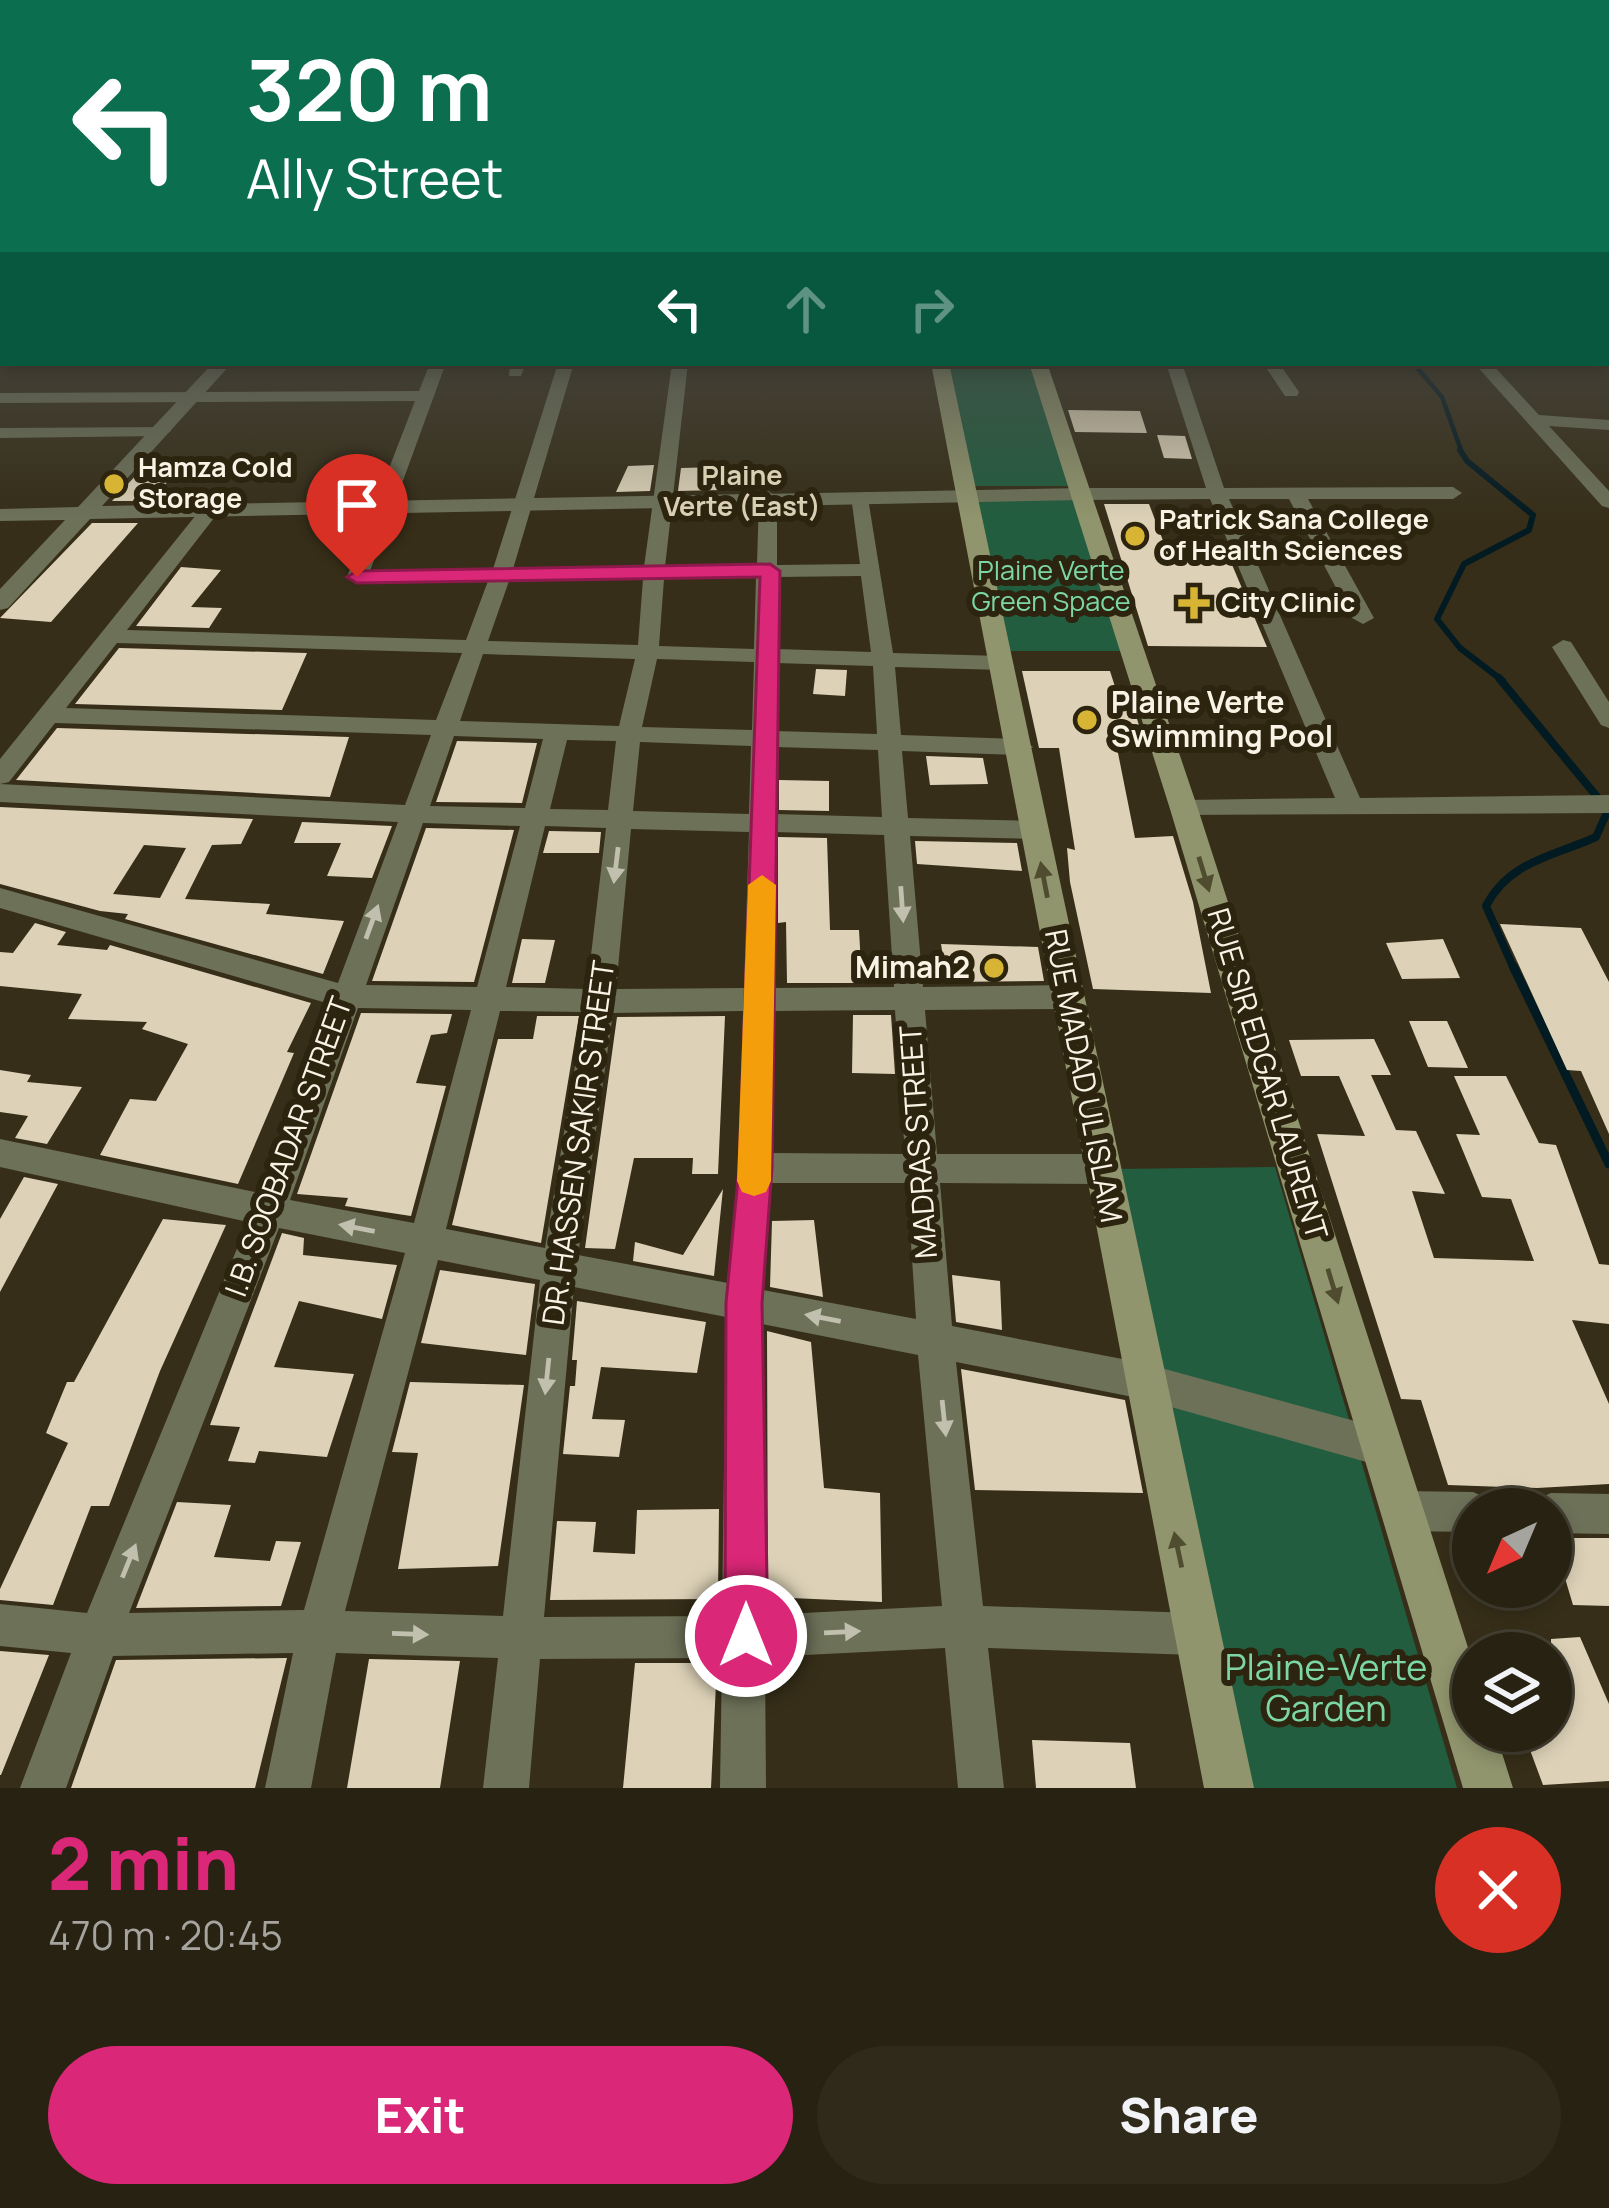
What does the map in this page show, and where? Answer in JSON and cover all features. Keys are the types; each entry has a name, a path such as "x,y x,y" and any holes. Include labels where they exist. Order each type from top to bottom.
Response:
{"main road":[{"name":"RUE MADAD UL ISLAM","path":"941,366 1229,1788"},
{"name":"RUE SIR EDGAR LAURENT","path":"1039,366 1184,809 1488,1788"}],"street":[{"path":"0,604 220,366"},
{"path":"437,366 357,577 870,570"},
{"name":"I.B. SOOBADAR STREET","path":"43,1788 99,1634 269,1211 500,578 565,366"},
{"name":"DR. HASSEN SAKIR STREET","path":"506,1788 559,1267 600,1001 629,733 648,651 660,499 680,366"},
{"path":"1175,366 1217,494 1351,807"},
{"path":"1273,366 1291,392"},
{"path":"1485,366 1609,502"},
{"path":"0,398 426,396"},
{"path":"1535,420 1609,424"},
{"path":"0,433 162,430"},
{"path":"0,515 965,494 1453,493"},
{"path":"1296,494 1363,618"},
{"name":"MADRAS STREET","path":"860,496 884,657 935,1339 981,1788"},
{"path":"743,1788 744,1303 755,1168 768,497"},
{"path":"0,776 211,509"},
{"path":"112,636 1002,663"},
{"path":"1563,647 1609,720"},
{"path":"52,715 1021,747"},
{"path":"288,1788 319,1631 426,1241 557,731"},
{"path":"0,793 412,814 1034,830"},
{"path":"1184,809 1609,804"},
{"path":"0,898 344,996 600,1001 1067,997"},
{"path":"0,1153 269,1211 1144,1381 1384,1448"},
{"path":"755,1168 1101,1169"},
{"path":"1401,1511 1452,1512"},
{"path":"1572,1514 1609,1514"},
{"path":"0,1625 99,1634 319,1631 519,1638 746,1636 967,1626 1195,1634"}],"green space":[{"path":"946,366 1031,366 1071,486 969,486"},
{"name":"Plaine Verte Green Space","path":"976,496 1079,496 1128,651 1009,651"},
{"name":"Plaine-Verte Garden","path":"1275,1167 1457,1788 1248,1788 1116,1169"}],"building":[{"path":"1068,410 1140,411 1147,433 1075,432"},
{"path":"1157,435 1185,436 1192,459 1164,458"},
{"path":"654,465 650,491 616,492 628,466"},
{"path":"719,467 720,490 678,491 681,468"},
{"path":"139,472 174,472 154,501 112,501"},
{"name":"City Clinic","path":"1104,504 1149,504 1170,559 1230,560 1267,647 1148,646"},
{"path":"92,523 138,523 51,622 0,618"},
{"path":"181,567 221,570 191,607 222,608 209,628 136,626"},
{"path":"119,648 307,653 282,710 75,704"},
{"path":"816,669 847,670 845,696 813,694"},
{"path":"1022,671 1110,671 1117,693 1129,693 1146,748 1117,748 1135,838 1173,836 1193,902 1211,993 1093,989 1070,882 1067,848 1075,850 1059,748 1039,748"},
{"path":"57,728 349,737 330,797 16,780"},
{"path":"457,741 537,743 522,803 436,802"},
{"path":"926,756 983,758 988,784 930,785"},
{"path":"779,780 829,781 829,811 779,810"},
{"path":"0,807 253,819 241,844 212,845 185,899 270,904 266,914 344,921 323,974 125,919 128,914 0,884","holes":["144,845 186,848 160,898 113,894"]},
{"path":"302,822 392,826 372,878 327,876 341,843 294,843"},
{"path":"426,828 514,830 474,982 372,981"},
{"path":"549,831 601,832 599,853 543,853"},
{"path":"778,837 827,838 830,930 859,930 862,983 787,983 786,922 778,923"},
{"path":"915,841 1017,843 1022,871 917,864"},
{"path":"35,923 66,932 57,945 107,950 110,945 311,1003 287,1052 294,1053 238,1184 100,1155 130,1099 156,1101 188,1044 142,1029 147,1022 68,1019 82,994 0,986 0,952 13,953"},
{"path":"1500,924 1581,928 1609,982 1609,1134 1581,1071 1567,1070"},
{"path":"522,939 555,940 545,983 512,983"},
{"path":"1443,939 1460,978 1402,979 1386,943"},
{"name":"Mimah2","path":"941,944 1038,947 1044,981 947,982"},
{"path":"361,1013 452,1014 447,1033 431,1035 416,1083 446,1086 411,1216 345,1206 348,1198 297,1194"},
{"path":"853,1015 891,1015 895,1074 852,1073"},
{"path":"537,1016 579,1016 541,1243 452,1225 498,1039 533,1039"},
{"path":"725,1016 718,1174 692,1174 693,1158 634,1158 615,1249 585,1248 617,1017"},
{"path":"1409,1021 1447,1021 1468,1068 1428,1067"},
{"path":"1374,1039 1391,1075 1371,1075 1396,1130 1416,1131 1445,1194 1412,1191 1434,1258 1534,1261 1511,1199 1482,1197 1456,1134 1480,1135 1454,1076 1506,1076 1539,1143 1556,1145 1599,1264 1609,1265 1609,1324 1572,1320 1609,1404 1609,1484 1448,1485 1421,1400 1401,1399 1317,1134 1365,1136 1339,1076 1301,1076 1289,1040"},
{"path":"0,1070 31,1075 27,1082 82,1087 47,1144 15,1138 28,1116 0,1112"},
{"path":"24,1177 58,1184 0,1292 0,1219"},
{"path":"723,1189 714,1276 633,1261 635,1242 683,1255"},
{"path":"163,1219 226,1225 160,1371 109,1506 91,1506 53,1605 0,1600 0,1589 68,1443 46,1433 67,1382 74,1382"},
{"path":"814,1220 823,1297 770,1287 772,1221"},
{"path":"282,1233 304,1238 303,1255 397,1265 382,1319 299,1301 274,1367 354,1374 327,1457 259,1451 255,1463 228,1461 240,1427 210,1425"},
{"path":"440,1270 535,1284 526,1355 421,1343"},
{"path":"952,1275 1000,1281 1002,1330 956,1322"},
{"path":"577,1301 706,1322 697,1373 601,1367 592,1419 625,1420 619,1457 563,1454 570,1386 575,1386 577,1360 572,1360"},
{"path":"767,1331 811,1342 824,1488 880,1493 882,1602 768,1597"},
{"path":"961,1369 1125,1400 1143,1493 975,1490"},
{"path":"410,1382 524,1385 498,1566 398,1569 418,1453 392,1452"},
{"path":"177,1502 231,1505 214,1557 270,1561 276,1541 301,1542 281,1606 136,1608"},
{"path":"719,1509 718,1599 550,1600 557,1521 596,1522 593,1552 635,1554 637,1510"},
{"path":"1572,1538 1609,1538 1609,1606 1573,1605"},
{"path":"1580,1637 1609,1704 1609,1781 1543,1785 1531,1752 1572,1752 1572,1638"},
{"path":"0,1651 49,1655 1,1775 0,1775"},
{"path":"287,1658 255,1788 71,1788 116,1660"},
{"path":"369,1659 460,1661 440,1788 347,1788"},
{"path":"635,1663 717,1663 711,1788 623,1788"},
{"path":"1032,1740 1130,1743 1136,1788 1036,1788"}],"waterway":[{"path":"1416,366 1442,397 1462,453"},
{"path":"1460,450 1533,515 1529,530 1464,564 1437,619 1460,648 1503,681"},
{"path":"1499,678 1608,810 1596,837 1520,869 1486,906 1514,969"},
{"path":"1513,966 1609,1164"}],"slow traffic":[{"path":"754,1181 762,885"}],"place":[{"name":"Hamza Cold Storage","path":"114,484"},
{"name":"Patrick Sana College of Health Sciences","path":"1135,536"},
{"name":"City Clinic","path":"1194,603"},
{"name":"Plaine Verte Swimming Pool","path":"1087,720"},
{"name":"Mimah2","path":"994,968"}],"district":[{"name":"Plaine Verte (East)","path":"742,492"}],"route":[{"path":"357,577 770,571 755,1168 744,1303 746,1636"}]}
